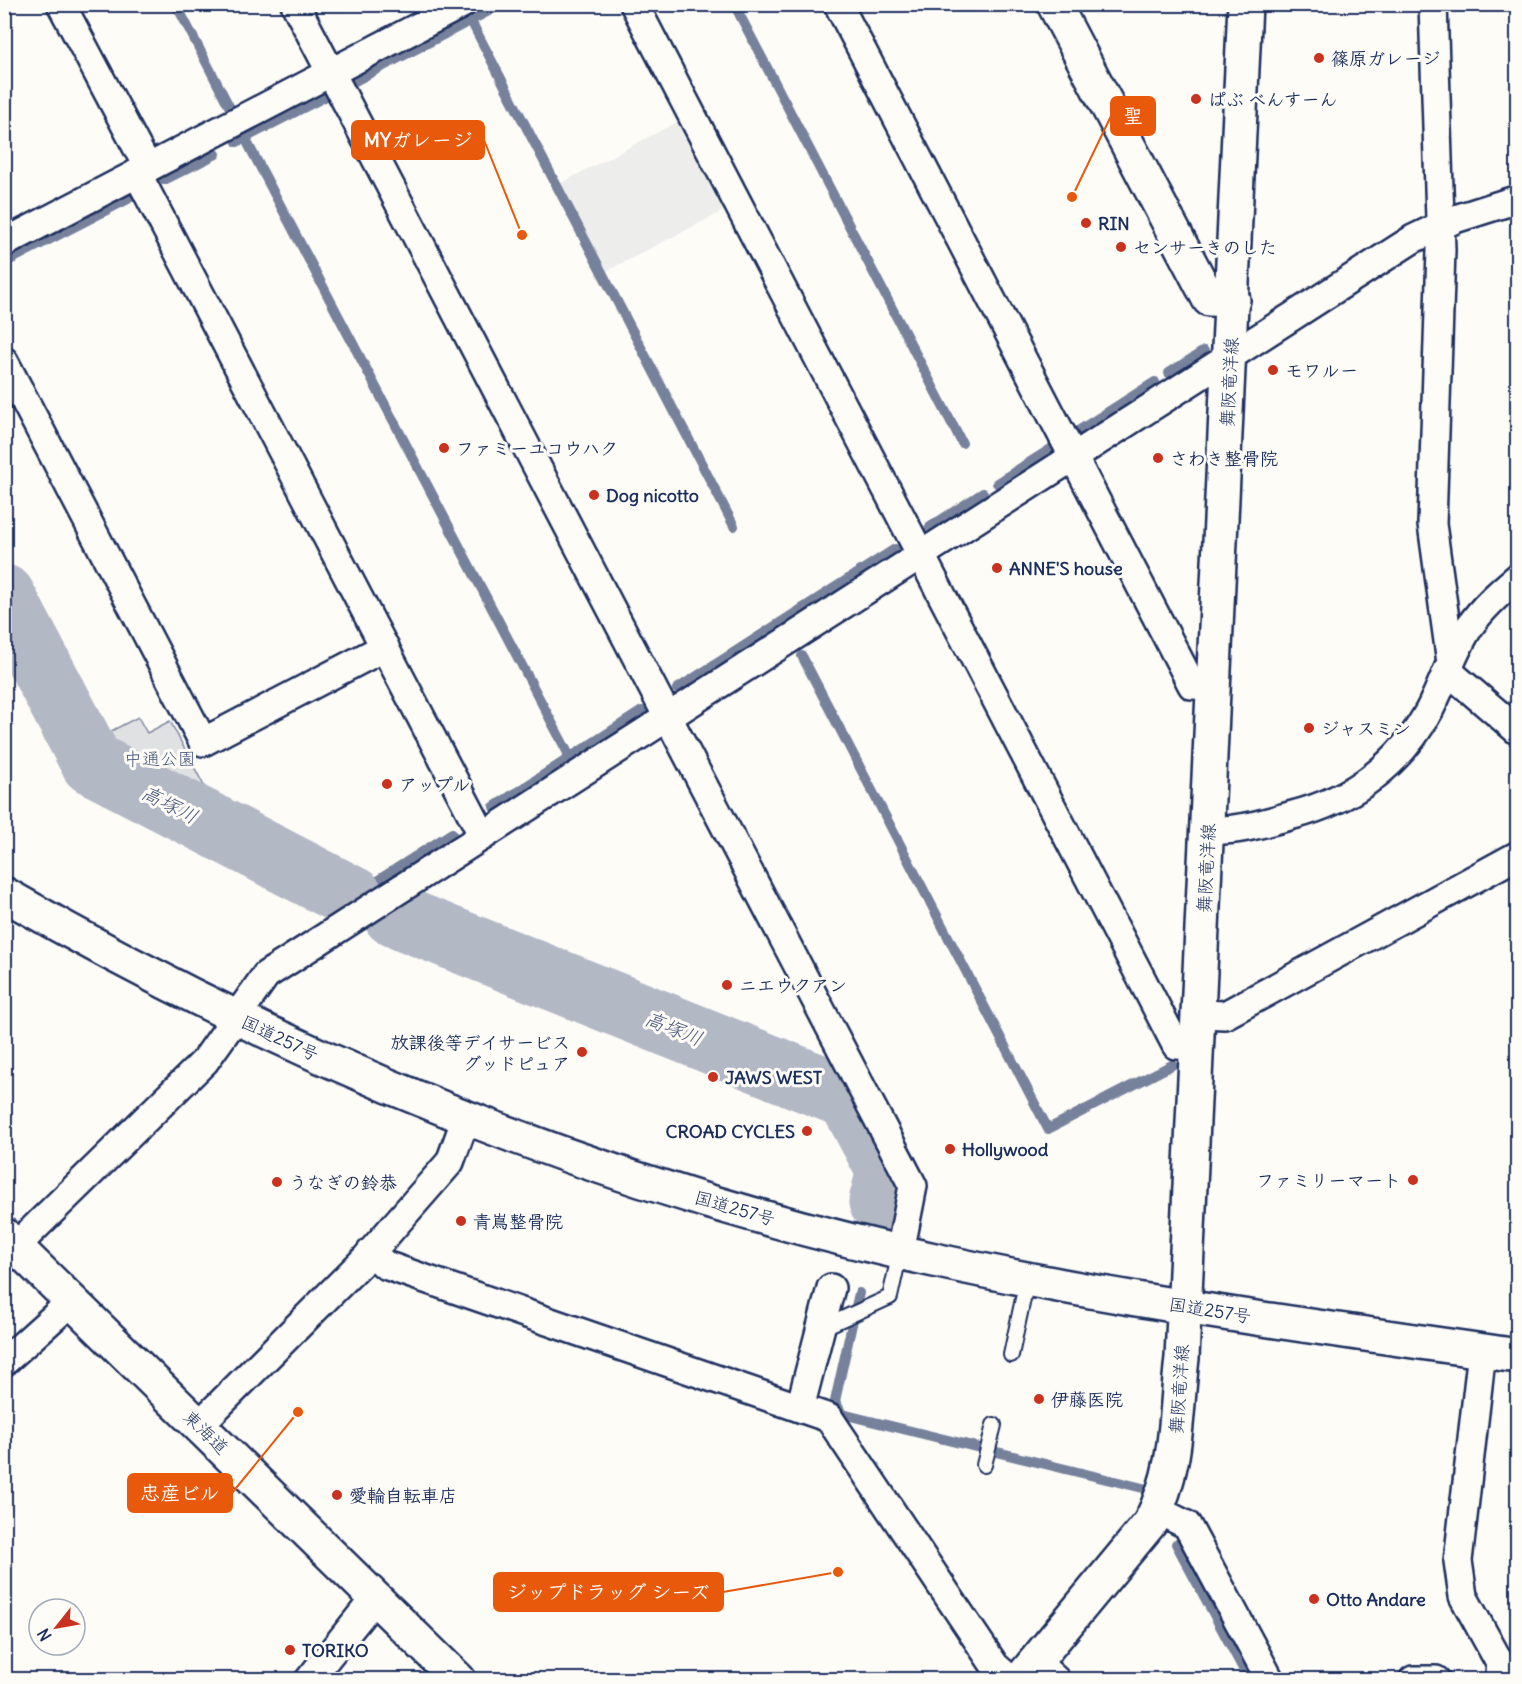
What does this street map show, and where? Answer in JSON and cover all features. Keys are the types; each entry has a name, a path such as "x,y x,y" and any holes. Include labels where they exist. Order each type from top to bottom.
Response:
{"main road":[{"path":"1054,4 1209,299 1233,300"},
{"name":"舞阪竜洋線","path":"1031,1675 1132,1546 1157,1510 1172,1468 1185,1306 1245,4"},
{"name":"国道257号","path":"4,894 133,966 339,1065 466,1118 695,1197 900,1252 1027,1280 1518,1356"},
{"name":"東海道","path":"10,1241 459,1680"}],"street":[{"path":"61,4 384,647 483,836"},
{"path":"295,4 913,1186 900,1252"},
{"path":"4,243 462,4"},
{"path":"634,4 1176,1045 1197,1046"},
{"path":"838,4 1192,684 1214,686"},
{"path":"1433,4 1441,250 1432,524 1449,667 1518,731"},
{"path":"10,1241 205,1060 266,975 1413,239 1439,226 1518,200"},
{"path":"4,361 203,742 384,647"},
{"path":"1207,830 1231,831 1307,812 1337,800 1366,783 1391,762 1413,737 1476,618 1518,577"},
{"path":"1199,1014 1225,1015 1518,855"},
{"path":"199,1425 371,1252 450,1162 466,1118"},
{"path":"371,1252 385,1264 829,1418 995,1666 1031,1675"},
{"path":"800,1408 831,1323 831,1288"},
{"path":"4,1362 72,1301"},
{"path":"1482,1350 1458,1561 1463,1596 1501,1665 1499,1680"},
{"path":"1157,1510 1187,1525 1270,1680"},
{"path":"309,1680 375,1598"},
{"path":"1413,1680 1436,1680"}],"lane":[{"path":"831,1323 890,1297 900,1252"},
{"path":"1011,1355 1027,1280"},
{"path":"984,1465 993,1430"}],"shaded area":[{"path":"683,119 729,208 605,272 559,184"}],"green space":[{"name":"中通公園","path":"138,717 147,733 170,721 223,822 98,757 90,742"}],"waterway":[{"path":"176,4 230,108"},
{"path":"349,84 502,4"},
{"path":"734,4 962,443"},
{"path":"471,21 734,526"},
{"path":"237,142 330,94"},
{"path":"245,138 570,757"},
{"path":"164,180 216,154"},
{"path":"4,263 128,199"},
{"path":"1169,373 1204,351"},
{"path":"1075,433 1155,382"},
{"path":"997,483 1054,447"},
{"path":"930,527 983,493"},
{"path":"677,689 895,549"},
{"name":"高塚川","path":"4,596 92,763 353,898"},
{"path":"802,656 1048,1129 1172,1065"},
{"path":"494,807 642,711"},
{"path":"377,881 452,833"},
{"name":"高塚川","path":"352,897 357,894"},
{"name":"高塚川","path":"394,915 849,1098 888,1171 880,1202"},
{"path":"859,1293 835,1401 842,1414 1147,1489"},
{"path":"1176,1544 1249,1680"}],"place":[{"name":"篠原ガレージ","path":"1319,58"},
{"name":"ぱぶ べんすーん","path":"1196,99"},
{"name":"聖","path":"1072,197"},
{"name":"RIN","path":"1086,223"},
{"name":"MYガレージ","path":"522,235"},
{"name":"センサーきのした","path":"1121,247"},
{"name":"モワルー","path":"1273,370"},
{"name":"ファミーユコウハク","path":"444,448"},
{"name":"さわき整骨院","path":"1158,458"},
{"name":"Dog nicotto","path":"594,495"},
{"name":"ANNE'S house","path":"997,568"},
{"name":"ジャスミン","path":"1309,728"},
{"name":"アップル","path":"387,784"},
{"name":"ニエウクアン","path":"727,985"},
{"name":"放課後等デイサービス グッドピュア","path":"582,1052"},
{"name":"JAWS WEST","path":"713,1077"},
{"name":"CROAD CYCLES","path":"807,1131"},
{"name":"Hollywood","path":"950,1149"},
{"name":"ファミリーマート","path":"1413,1180"},
{"name":"うなぎの鈴恭","path":"277,1182"},
{"name":"青嶌整骨院","path":"461,1221"},
{"name":"伊藤医院","path":"1039,1399"},
{"name":"忠産ビル","path":"298,1412"},
{"name":"愛輪自転車店","path":"337,1495"},
{"name":"ジップドラッグ シーズ","path":"838,1572"},
{"name":"Otto Andare","path":"1314,1599"},
{"name":"TORIKO","path":"290,1650"}]}
